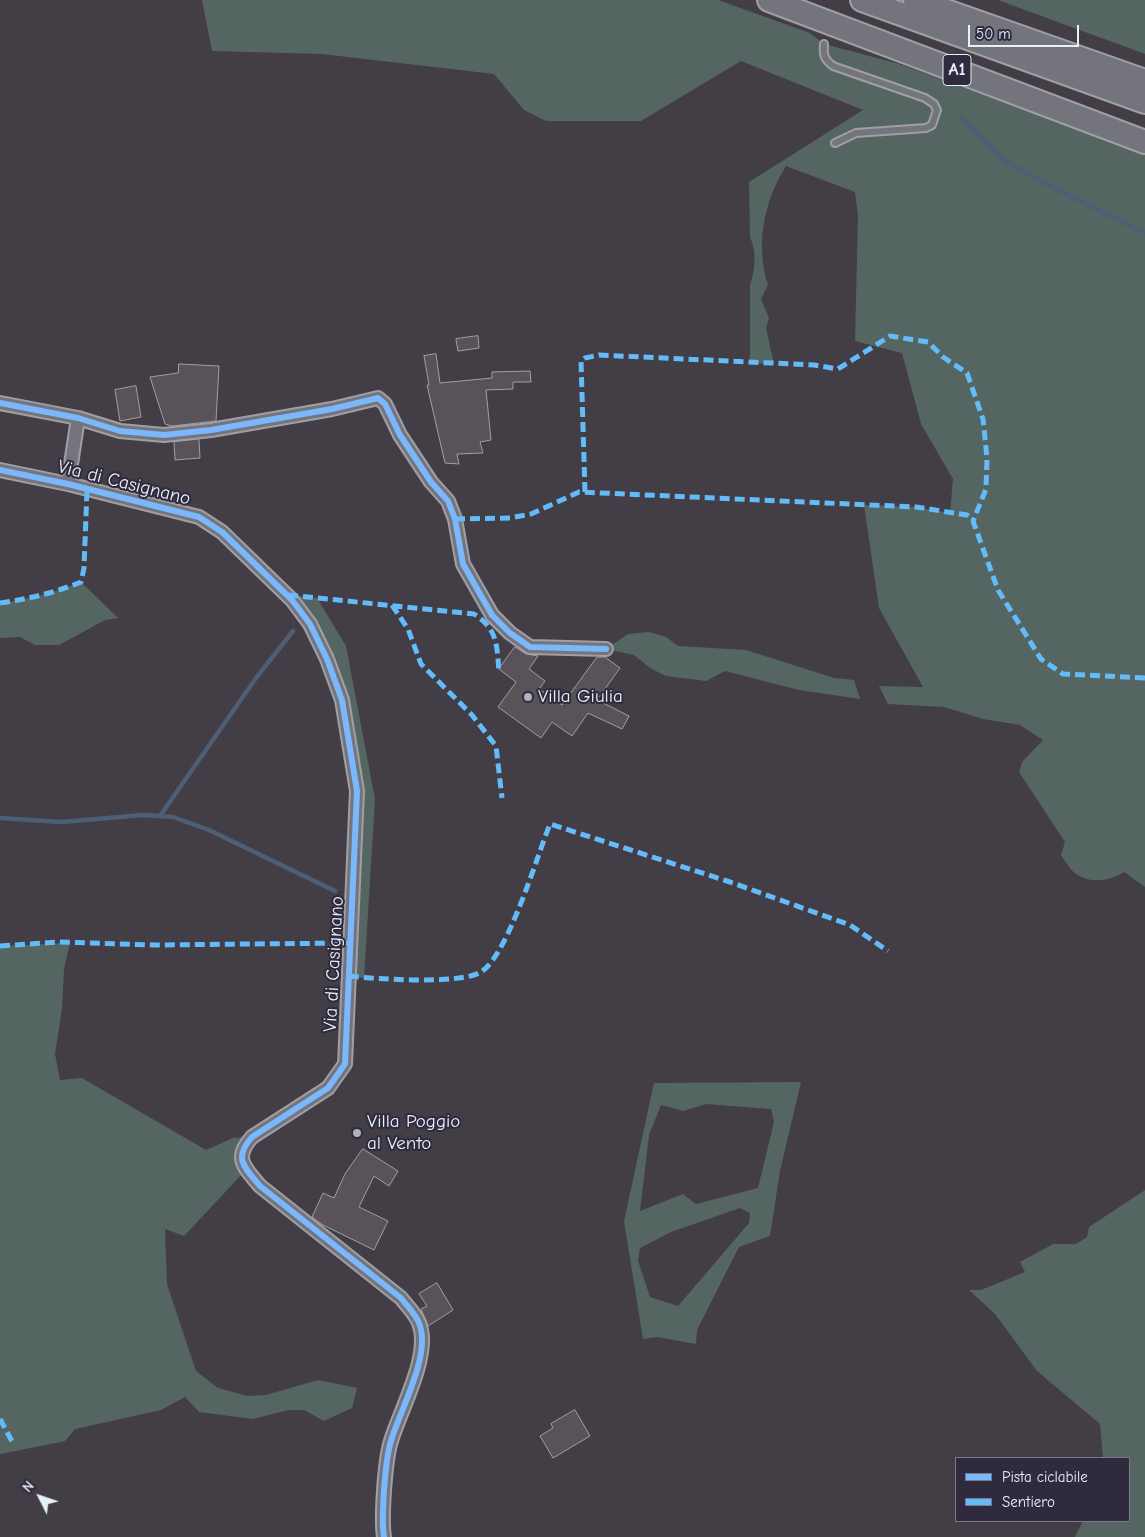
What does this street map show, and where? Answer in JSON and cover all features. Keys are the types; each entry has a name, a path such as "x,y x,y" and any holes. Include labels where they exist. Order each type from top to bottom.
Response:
{"highway":[{"name":"A1","path":"769,0 1145,142"},
{"name":"A1","path":"862,0 1145,102"},
{"path":"915,0 1145,81"}],"street":[{"path":"0,403 78,418 120,431 164,435 211,430 332,409 378,398 385,404 400,435 431,482 448,501 456,519 463,564 492,615 510,633 530,647 606,649"},
{"path":"68,484 78,418"},
{"name":"Via di Casignano","path":"0,470 68,484 199,517 222,532 292,600 310,624 327,659 342,700 357,791 344,1064 328,1088 252,1136 244,1147 241,1160 246,1170 260,1186 400,1298 420,1324 422,1340 418,1364 390,1443 384,1537"}],"lane":[{"path":"824,44 823,54 826,60 833,66 925,98 934,104 937,110 932,125 926,128 856,133 835,143"}],"shaded area":[{"path":"202,0 718,0 810,33 824,44 896,63 1145,154 1145,887 1124,872 1113,878 1100,880 1082,877 1072,870 1061,855 1065,842 1019,772 1022,762 1043,740 1020,725 983,719 944,707 888,704 879,686 923,687 879,608 864,505 916,507 950,513 953,479 921,424 902,353 855,341 858,215 855,192 786,166 778,180 767,208 762,239 764,270 768,285 761,299 769,318 766,328 774,364 750,363 750,285 753,274 754,249 750,238 749,182 863,110 741,61 641,121 546,121 524,110 494,74 322,54 212,51"},
{"path":"998,0 1145,0 1145,54"},
{"path":"81,582 118,618 105,620 59,645 35,645 20,637 0,638 0,603 41,595"},
{"path":"288,595 317,598 346,646 375,799 364,978 349,976 357,791 327,659"},
{"path":"649,632 666,637 678,646 746,650 834,678 854,680 860,699 799,690 725,671 706,681 666,676 650,668 634,655 606,649 628,634"},
{"path":"70,943 64,969 62,1009 55,1054 60,1080 82,1078 206,1150 233,1138 252,1137 243,1147 246,1170 184,1236 165,1229 167,1284 196,1371 218,1388 248,1396 266,1395 318,1380 357,1388 352,1408 324,1421 304,1410 288,1410 253,1419 199,1412 185,1397 161,1410 75,1429 65,1441 0,1454 0,946"},
{"path":"801,1082 780,1171 770,1236 739,1247 697,1330 696,1344 657,1337 643,1339 624,1221 654,1083","holes":["706,1104 771,1109 774,1122 758,1188 696,1204 683,1194 640,1211 649,1135 661,1105 683,1111","740,1208 750,1213 749,1223 678,1306 650,1297 638,1261 640,1248 671,1232"]},
{"path":"1145,1190 1145,1537 1075,1537 1082,1522 1130,1522 1130,1457 1103,1457 1100,1424 1037,1371 995,1314 969,1290 981,1290 1025,1272 1020,1262 1053,1244 1076,1244 1087,1237 1089,1227"}],"building":[{"path":"478,336 479,348 458,351 456,339"},
{"path":"436,354 440,383 492,378 492,372 530,371 531,382 513,382 513,389 486,390 491,440 480,442 483,453 457,454 459,464 445,463 427,385 429,385 424,356"},
{"path":"179,364 219,366 216,421 172,426 165,424 150,377 178,373"},
{"path":"136,386 141,417 120,421 115,390"},
{"path":"199,439 200,458 175,460 174,442"},
{"name":"Villa Giulia","path":"515,647 526,654 538,656 529,669 545,681 539,689 562,705 597,657 605,657 620,668 597,700 629,716 622,729 588,713 572,736 552,722 541,738 498,707 516,682 499,669"},
{"path":"363,1149 398,1171 389,1186 374,1176 359,1207 388,1221 374,1250 323,1225 312,1217 323,1193 334,1198 345,1174"},
{"path":"437,1283 453,1310 428,1326 421,1309 427,1306 419,1294"},
{"path":"575,1410 590,1436 553,1458 540,1436 553,1428 551,1424"}],"waterway":[{"path":"962,118 1004,160 1048,185 1145,233"},
{"path":"160,816 256,678 293,631"},
{"path":"0,818 61,822 143,815 173,817 209,830 335,891"}],"marked path":[{"path":"585,492 581,361 585,358 599,355 814,365 838,369 890,336 928,342 943,357 967,373 983,419 987,458 986,489 973,521"},
{"path":"0,603 41,595 81,582 84,568 87,490"},
{"path":"455,519 510,518 531,514 579,492 916,507 967,515 973,521 998,590 1041,659 1063,674 1145,678"},
{"path":"288,595 474,614 488,626 495,639 499,673"},
{"path":"392,605 408,629 421,664 472,715 496,746 502,798"},
{"path":"349,976 437,980 455,979 481,972 491,962 511,926 550,824 730,882 850,925 888,951"},
{"path":"0,946 59,942 154,945 350,943"},
{"path":"0,1419 14,1445"}],"cycle path":[{"path":"0,403 78,418 120,431 164,435 211,430 332,409 378,398 385,404 400,435 431,482 448,501 455,519 463,564 492,615 510,633 530,647 606,649"},
{"path":"0,470 68,484 199,517 222,532 292,600 310,624 327,659 342,700 357,791 345,1064 328,1088 252,1137 246,1144 242,1157 245,1168 260,1186 401,1298 419,1323 422,1336 418,1366 395,1428 387,1461 383,1503 384,1537"}],"place":[{"name":"Villa Giulia","path":"528,697"},
{"name":"Villa Poggio al Vento","path":"357,1133"}]}
